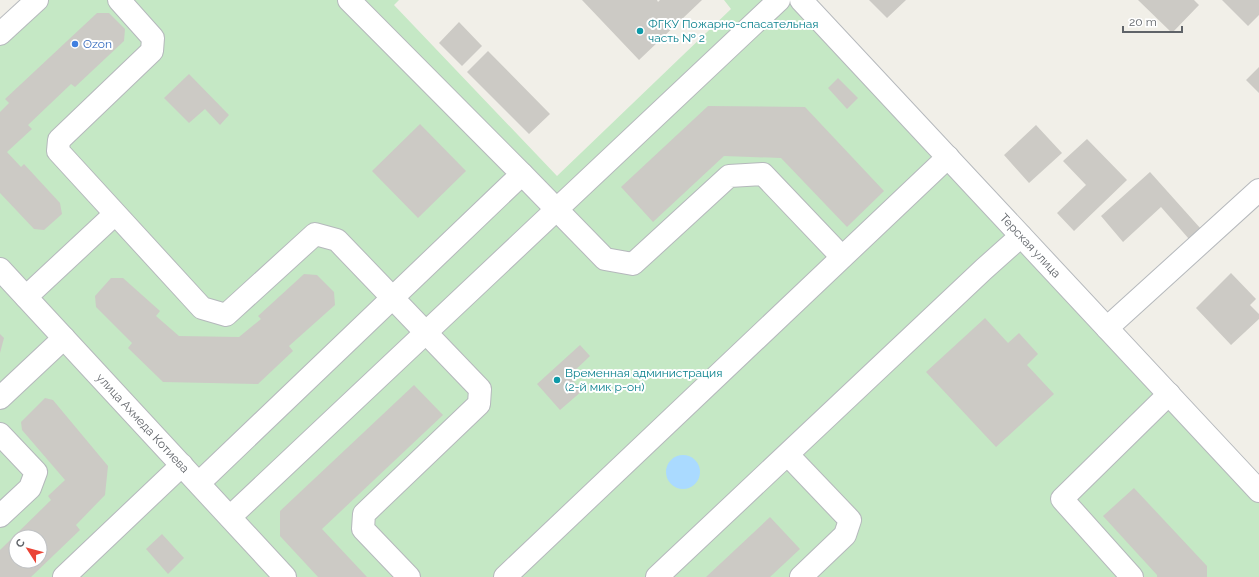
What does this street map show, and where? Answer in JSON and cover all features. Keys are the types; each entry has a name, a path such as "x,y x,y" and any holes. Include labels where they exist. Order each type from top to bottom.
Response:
{"street":[{"path":"0,34 37,0"},
{"path":"118,0 153,38 152,51 59,140 58,151 202,308 226,315 315,234 337,240 426,332 460,355 480,389 479,404 364,514 363,529 409,577"},
{"path":"349,0 556,210 579,246 604,259 633,264 729,176 763,174 842,258"},
{"path":"230,517 779,0"},
{"name":"Терская улица","path":"801,0 1259,491"},
{"path":"505,577 948,157"},
{"path":"199,483 522,174"},
{"path":"1107,328 1259,190"},
{"path":"26,297 115,214"},
{"path":"658,577 984,269 1022,236"},
{"name":"улица Ахмеда Котиева","path":"0,269 285,577"},
{"path":"0,398 64,338"},
{"path":"1132,577 1062,499 1169,394"},
{"path":"0,434 36,472 30,488 0,516"},
{"path":"788,455 850,520 845,535 801,577"},
{"path":"64,577 182,465"}],"green space":[{"path":"37,0 399,0 394,5 557,176 731,9 724,0 801,0 1259,491 1259,577 0,577 0,34"}],"water":[{"path":"680,455 686,455 695,460 699,466 699,478 695,484 686,489 680,489 671,484 666,475 666,469 671,460"}],"building":[{"name":"ФГКУ Пожарно-спасательная часть № 2","path":"582,0 657,0 658,2 660,0 702,0 639,60"},
{"path":"869,0 906,0 887,18"},
{"path":"1138,0 1194,0 1199,5 1172,33"},
{"path":"1222,0 1259,0 1259,15 1248,26"},
{"path":"97,13 109,13 125,29 124,41 75,87 71,84 28,125 32,129 7,152 21,167 24,164 60,203 62,214 44,230 34,229 0,193 0,112 9,103 5,99"},
{"path":"459,22 482,46 462,66 439,43"},
{"path":"488,51 550,114 529,134 467,72"},
{"path":"1259,67 1259,93 1246,80"},
{"path":"189,74 229,115 220,125 205,109 189,123 164,98"},
{"path":"838,78 858,98 847,109 828,88"},
{"path":"708,106 805,107 884,191 847,227 781,158 724,156 653,222 621,187"},
{"path":"420,124 466,171 418,218 372,171"},
{"path":"1036,125 1062,153 1029,183 1004,155"},
{"path":"1087,139 1127,180 1074,231 1057,213 1086,185 1063,161"},
{"path":"1150,172 1201,229 1189,239 1161,207 1123,242 1101,216"},
{"path":"1231,273 1256,299 1250,305 1259,314 1259,319 1231,345 1196,308"},
{"path":"304,274 317,275 334,292 335,305 289,346 293,351 258,384 163,382 128,348 132,343 96,307 95,296 111,278 123,278 160,311 156,316 179,336 239,337 261,319 258,316"},
{"path":"985,318 1008,343 1019,333 1038,354 1027,365 1054,394 996,447 926,372"},
{"path":"0,334 4,338 0,353"},
{"name":"Временная администрация (2-й мик р-он)","path":"580,345 590,356 569,376 582,391 560,410 537,384"},
{"path":"414,385 443,415 322,529 367,577 318,577 280,536 280,511"},
{"path":"45,398 53,400 108,466 105,495 76,525 80,530 48,561 48,529 21,529 51,500 48,496 65,480 22,430 21,422"},
{"path":"1134,488 1207,566 1207,577 1157,577 1157,575 1103,516"},
{"path":"770,517 800,549 770,577 706,577"},
{"path":"162,534 184,558 168,574 146,549"},
{"path":"8,542 8,569 39,569 31,577 0,577 0,550"}],"place":[{"name":"ФГКУ Пожарно-спасательная часть № 2","path":"640,31"},
{"name":"Ozon","path":"75,44"},
{"name":"Временная администрация (2-й мик р-он)","path":"557,380"}]}
